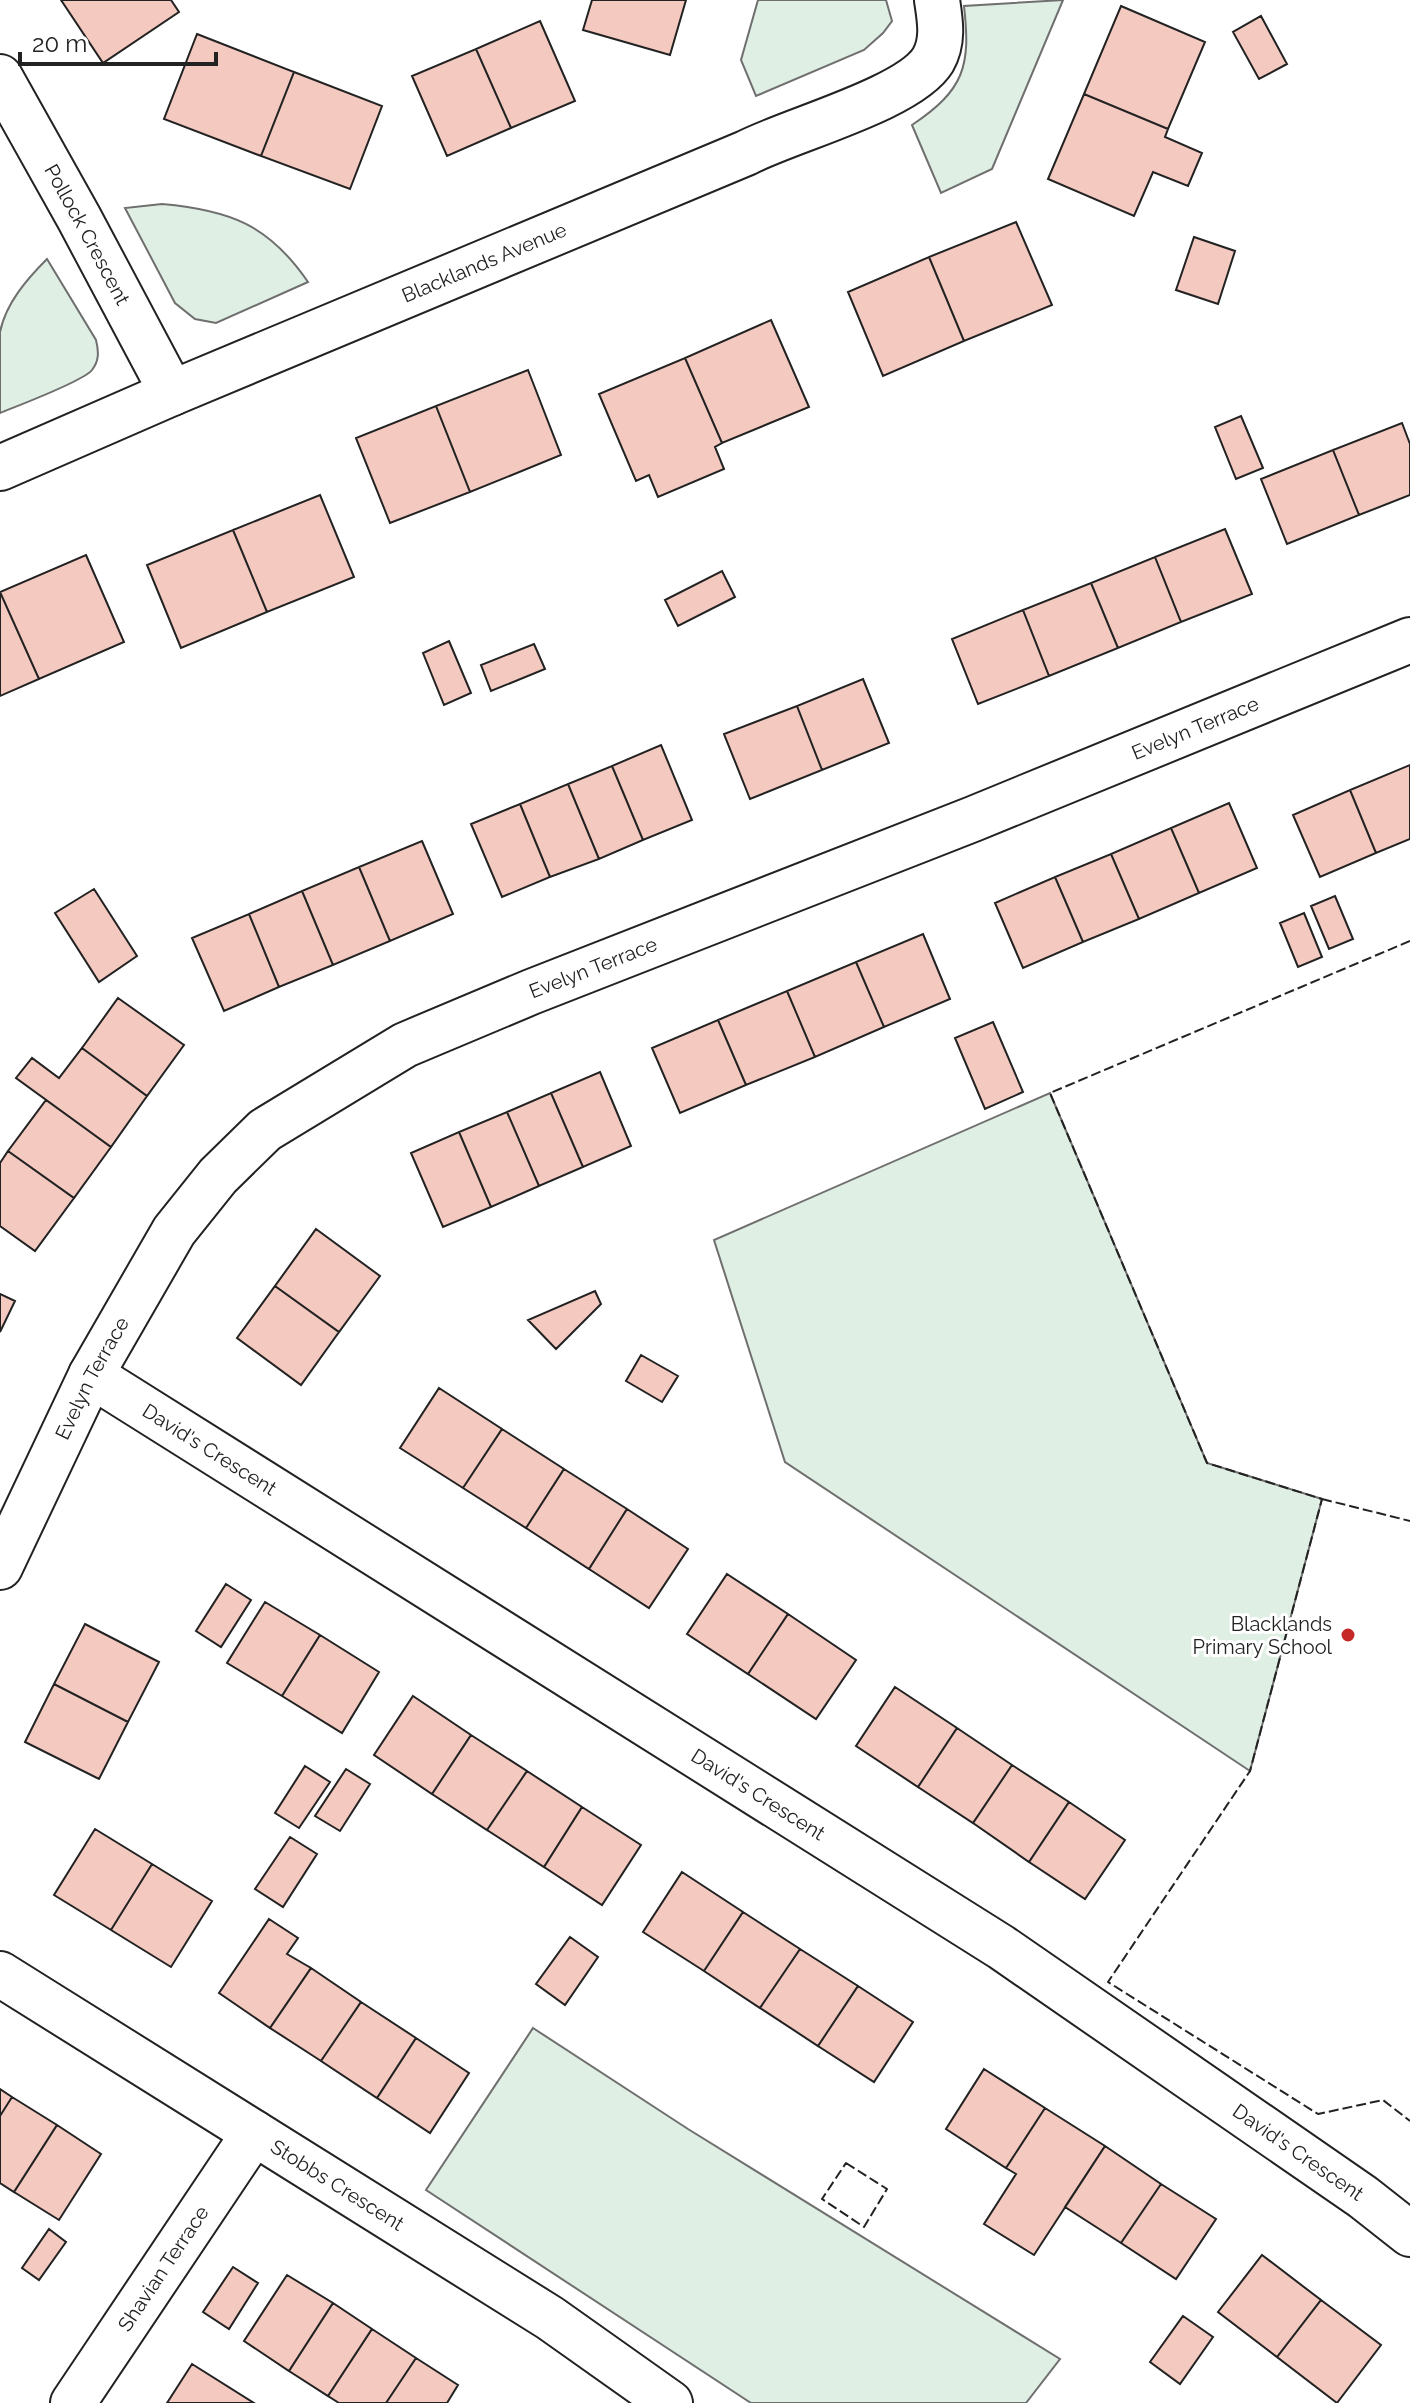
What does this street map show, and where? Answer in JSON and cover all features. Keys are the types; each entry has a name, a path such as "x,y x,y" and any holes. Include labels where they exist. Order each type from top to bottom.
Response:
{"street":[{"name":"Blacklands Avenue","path":"0,468 717,166 769,141 893,93 914,79 933,60 939,16"},
{"name":"Pollock Crescent","path":"0,77 172,393"},
{"name":"Evelyn Terrace","path":"0,1567 91,1375 174,1231 218,1176 265,1130 405,1045 531,992 973,819 1410,640"},
{"name":"David's Crescent","path":"91,1375 1001,1947 1363,2197 1410,2234"},
{"name":"Stobbs Crescent","path":"0,1974 550,2318 670,2403"},
{"name":"Shavian Terrace","path":"73,2403 254,2133"}],"green space":[{"path":"758,0 886,0 892,21 864,50 756,96 741,60"},
{"path":"1063,0 992,169 941,193 912,125 943,100 960,75 966,45 964,6"},
{"path":"162,204 208,211 246,224 278,247 308,282 216,323 195,319 175,303 125,208"},
{"path":"47,259 96,340 97,360 92,370 77,380 0,413 0,332 3,321 18,292"},
{"path":"1050,1093 1207,1463 1322,1499 1250,1771 785,1462 714,1240"},
{"path":"533,2028 688,2129 1060,2359 1026,2403 751,2403 426,2190"}],"building":[{"path":"61,0 171,0 179,12 103,63"},
{"path":"592,0 686,0 670,55 583,30"},
{"path":"1121,6 1205,42 1168,129 1084,94"},
{"path":"1261,16 1287,64 1259,79 1233,32"},
{"path":"540,21 575,101 511,128 476,49"},
{"path":"197,34 294,72 261,156 164,119"},
{"path":"476,49 511,128 447,156 412,76"},
{"path":"294,72 382,106 350,189 261,156"},
{"path":"1084,94 1168,129 1165,137 1202,153 1188,186 1153,172 1134,216 1048,179"},
{"path":"1016,222 1052,305 964,341 929,257"},
{"path":"1194,237 1235,251 1218,304 1176,290"},
{"path":"929,257 964,341 883,376 848,292"},
{"path":"771,320 809,407 722,443 685,358"},
{"path":"685,358 722,443 715,447 724,469 658,497 649,475 636,481 599,394"},
{"path":"528,370 561,455 470,492 436,406"},
{"path":"436,406 470,492 390,523 356,438"},
{"path":"1241,416 1263,468 1236,479 1215,427"},
{"path":"1402,423 1410,444 1410,495 1359,515 1333,450"},
{"path":"1333,450 1359,515 1287,544 1261,479"},
{"path":"320,495 354,577 267,612 233,530"},
{"path":"1225,529 1252,594 1181,622 1155,557"},
{"path":"233,530 267,612 181,648 147,565"},
{"path":"86,555 124,642 39,679 0,592"},
{"path":"1155,557 1181,622 1118,648 1091,583"},
{"path":"722,571 735,597 678,626 665,600"},
{"path":"1091,583 1118,648 1049,676 1023,610"},
{"path":"0,592 39,679 0,696"},
{"path":"1023,610 1049,676 978,704 952,639"},
{"path":"449,641 471,693 444,705 423,653"},
{"path":"534,644 545,669 491,691 481,665"},
{"path":"863,679 889,743 822,770 797,706"},
{"path":"797,706 822,770 750,799 724,734"},
{"path":"661,745 692,820 643,840 612,766"},
{"path":"1410,765 1410,839 1376,853 1350,790"},
{"path":"612,766 643,840 599,859 568,784"},
{"path":"568,784 599,859 550,877 520,804"},
{"path":"1350,790 1376,853 1320,877 1293,815"},
{"path":"1229,803 1257,868 1199,893 1171,828"},
{"path":"520,804 550,877 502,897 471,824"},
{"path":"1171,828 1199,893 1139,919 1111,854"},
{"path":"422,841 453,914 390,941 359,867"},
{"path":"1111,854 1139,919 1083,942 1055,877"},
{"path":"359,867 390,941 333,965 302,891"},
{"path":"1055,877 1083,942 1023,968 995,903"},
{"path":"94,889 137,956 99,982 55,913"},
{"path":"302,891 333,965 279,987 249,914"},
{"path":"1335,896 1353,939 1329,949 1311,906"},
{"path":"1304,913 1322,957 1298,967 1280,923"},
{"path":"249,914 279,987 224,1011 192,938"},
{"path":"923,934 950,999 884,1027 856,962"},
{"path":"856,962 884,1027 815,1057 787,991"},
{"path":"787,991 815,1057 746,1085 718,1020"},
{"path":"118,998 184,1045 147,1096 82,1048"},
{"path":"718,1020 746,1085 680,1113 652,1048"},
{"path":"993,1022 1023,1092 985,1109 955,1038"},
{"path":"82,1048 147,1096 111,1147 16,1078 32,1058 59,1078"},
{"path":"600,1072 631,1146 583,1167 551,1093"},
{"path":"551,1093 583,1167 539,1186 507,1112"},
{"path":"46,1100 111,1147 74,1198 8,1151"},
{"path":"507,1112 539,1186 491,1207 459,1132"},
{"path":"459,1132 491,1207 443,1227 411,1153"},
{"path":"8,1151 74,1198 35,1251 0,1226 0,1163"},
{"path":"316,1229 380,1276 339,1332 275,1286"},
{"path":"275,1286 339,1332 301,1385 237,1338"},
{"path":"595,1291 601,1304 556,1349 528,1320"},
{"path":"0,1294 15,1301 0,1332"},
{"path":"641,1355 678,1376 662,1402 626,1381"},
{"path":"439,1388 502,1429 463,1488 400,1448"},
{"path":"502,1429 564,1469 526,1528 463,1488"},
{"path":"564,1469 627,1509 589,1569 526,1528"},
{"path":"627,1509 688,1549 649,1608 589,1569"},
{"path":"727,1574 788,1614 748,1674 687,1634"},
{"path":"226,1584 251,1600 221,1647 196,1631"},
{"path":"265,1602 320,1635 282,1696 227,1663"},
{"path":"788,1614 856,1660 816,1719 748,1674"},
{"path":"85,1624 159,1662 128,1722 54,1684"},
{"path":"320,1635 379,1672 342,1733 282,1696"},
{"path":"54,1684 128,1722 99,1779 25,1742"},
{"path":"895,1687 957,1728 918,1787 856,1746"},
{"path":"413,1696 471,1735 432,1794 374,1755"},
{"path":"957,1728 1012,1765 973,1823 918,1787"},
{"path":"471,1735 527,1771 487,1830 432,1794"},
{"path":"1012,1765 1069,1802 1029,1862 973,1823"},
{"path":"305,1766 330,1782 299,1828 275,1813"},
{"path":"346,1769 370,1784 340,1831 315,1816"},
{"path":"527,1771 582,1807 544,1867 487,1830"},
{"path":"1069,1802 1125,1840 1085,1899 1029,1862"},
{"path":"582,1807 641,1845 602,1905 544,1867"},
{"path":"95,1829 152,1864 111,1930 54,1895"},
{"path":"290,1837 317,1854 283,1907 255,1889"},
{"path":"152,1864 212,1901 171,1967 111,1930"},
{"path":"682,1872 743,1912 704,1971 643,1932"},
{"path":"743,1912 800,1949 760,2008 704,1971"},
{"path":"269,1919 298,1938 287,1954 311,1968 270,2028 219,1993"},
{"path":"570,1937 598,1957 565,2005 536,1984"},
{"path":"800,1949 858,1986 818,2046 760,2008"},
{"path":"311,1968 361,2002 321,2061 270,2028"},
{"path":"858,1986 913,2022 874,2082 818,2046"},
{"path":"361,2002 416,2038 377,2098 321,2061"},
{"path":"416,2038 469,2073 430,2133 377,2098"},
{"path":"984,2069 1045,2108 1006,2168 946,2129"},
{"path":"0,2089 12,2097 0,2116"},
{"path":"12,2097 57,2125 14,2192 0,2183 0,2116"},
{"path":"1045,2108 1105,2146 1034,2255 984,2224 1016,2174 1006,2168"},
{"path":"57,2125 101,2154 59,2220 14,2192"},
{"path":"1105,2146 1161,2184 1121,2243 1065,2207"},
{"path":"1161,2184 1216,2219 1176,2279 1121,2243"},
{"path":"49,2229 66,2242 39,2280 22,2268"},
{"path":"1262,2255 1321,2300 1277,2357 1218,2312"},
{"path":"233,2267 258,2283 229,2329 203,2312"},
{"path":"287,2275 333,2303 289,2371 244,2341"},
{"path":"1321,2300 1381,2345 1337,2403 1277,2357"},
{"path":"333,2303 372,2329 328,2396 289,2371"},
{"path":"1183,2316 1213,2337 1180,2384 1150,2362"},
{"path":"372,2329 416,2358 386,2403 339,2403 328,2396"},
{"path":"416,2358 458,2385 447,2403 386,2403"},
{"path":"192,2364 254,2403 167,2403"}],"fence":[{"path":"1410,941 1050,1093 1207,1463 1322,1499 1250,1771 1108,1982 1318,2114 1383,2100 1410,2121"},
{"path":"1322,1499 1410,1521"},
{"path":"846,2163 887,2189 864,2227 822,2199 846,2163"}],"place":[{"name":"Blacklands Primary School","path":"1348,1635"}]}
